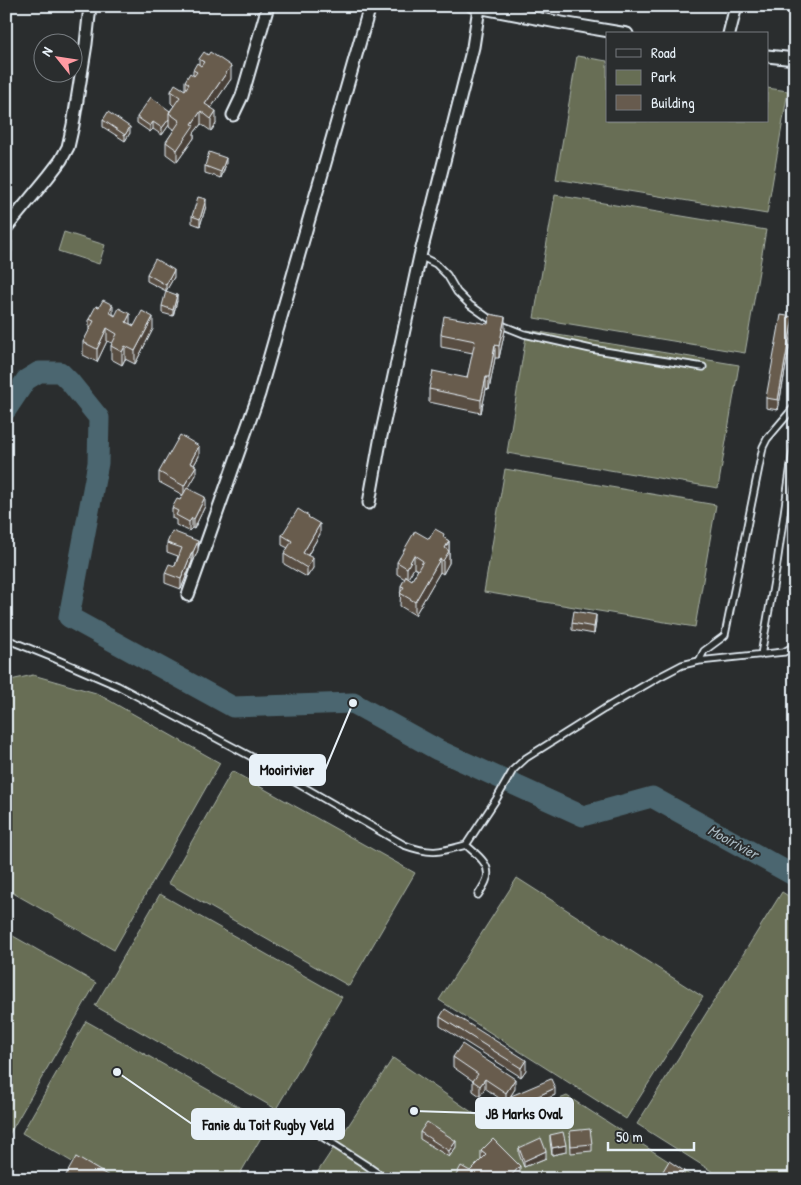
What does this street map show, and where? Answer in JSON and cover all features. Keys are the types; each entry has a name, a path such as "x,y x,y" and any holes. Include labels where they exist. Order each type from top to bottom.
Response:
{"street":[{"path":"6,228 48,177 68,147 86,44 90,6"},
{"path":"233,115 242,96 268,6"},
{"path":"188,596 259,394 370,6"},
{"path":"730,32 736,6"},
{"path":"369,503 381,436 420,256 472,47 475,7 507,9 562,23 615,32"},
{"path":"768,56 795,58"}],"lane":[{"path":"420,256 436,264 470,305 494,322 524,334 590,349 703,367"},
{"path":"699,660 704,651 725,635 763,447 795,406"},
{"path":"761,655 776,570 795,437"},
{"path":"6,639 51,656 118,686 250,756 404,845 426,852 441,851 466,845 513,770 526,758 604,709 660,677 682,665 699,660 784,652 795,643"},
{"path":"466,845 483,860 488,869 487,880 478,895"},
{"path":"321,1136 386,1179"}],"green space":[{"path":"577,56 606,61 606,122 768,122 768,88 788,91 767,214 556,179"},
{"path":"555,195 766,230 745,353 534,318"},
{"path":"64,232 105,245 99,264 58,251"},
{"path":"527,330 739,365 718,488 507,453"},
{"path":"505,469 716,505 695,627 484,592"},
{"path":"33,675 96,693 220,763 114,950 6,889 6,681"},
{"path":"232,771 415,873 349,986 168,883"},
{"path":"517,878 703,997 626,1119 439,1000"},
{"path":"782,892 795,900 795,1179 724,1179 637,1124"},
{"path":"160,894 342,997 276,1109 95,1006"},
{"path":"6,932 96,983 6,1140"},
{"path":"86,1021 269,1124 237,1179 102,1179 22,1133"},
{"path":"393,1058 492,1126 567,1096 696,1179 313,1179"}],"building":[{"path":"204,52 208,55 210,52 231,66 205,104 216,111 211,119 201,111 177,150 166,142 180,121 169,113 180,97 171,91 175,84 185,90 189,84 185,81 190,73 194,76 197,72 193,70 197,63 201,66 204,62 199,59"},
{"path":"151,97 170,111 169,119 162,128 153,122 150,126 137,117"},
{"path":"108,112 130,127 125,135 103,120"},
{"path":"209,152 226,158 221,172 205,166"},
{"path":"198,197 206,199 200,219 192,216"},
{"path":"6,240 12,241 6,261"},
{"path":"155,259 174,270 166,285 147,274"},
{"path":"166,291 177,295 173,310 162,306"},
{"path":"103,300 113,305 109,312 115,316 119,308 130,314 126,322 134,326 142,311 153,317 135,351 125,346 122,352 111,346 117,334 107,328 97,349 83,342 94,321 89,319 96,306 99,307"},
{"path":"490,314 505,317 499,346 495,345 489,377 486,377 481,400 429,389 433,371 467,378 475,341 441,334 444,316 488,324"},
{"path":"781,315 793,317 778,400 766,398"},
{"path":"180,435 199,446 190,463 196,466 184,486 159,472"},
{"path":"187,488 205,497 194,519 192,518 189,522 176,515 178,511 172,508 177,499 180,500"},
{"path":"298,509 320,524 303,553 313,558 307,568 284,554 292,541 282,535"},
{"path":"435,529 444,534 443,537 449,541 445,548 449,551 443,561 440,559 415,602 400,593 404,587 401,586 406,576 412,580 423,561 414,555 407,568 397,562 415,531 429,539"},
{"path":"172,531 198,541 181,579 165,573 169,564 175,566 182,548 167,543"},
{"path":"574,611 596,615 594,627 572,623"},
{"path":"445,1009 526,1060 521,1068 440,1017"},
{"path":"462,1044 515,1079 506,1093 485,1079 480,1086 473,1081 478,1074 453,1057"},
{"path":"551,1079 555,1088 536,1097 537,1099 529,1102 528,1100 515,1106 511,1096"},
{"path":"427,1122 456,1141 449,1151 420,1132"},
{"path":"590,1129 592,1144 571,1146 570,1131"},
{"path":"563,1132 566,1145 552,1148 550,1135"},
{"path":"541,1138 546,1151 524,1161 519,1148"},
{"path":"493,1139 520,1166 508,1179 454,1179 461,1166 470,1171 486,1155 481,1151"},
{"path":"76,1157 114,1179 73,1179 66,1175"},
{"path":"669,1161 684,1171 678,1179 663,1171"},
{"path":"6,1171 20,1179 6,1179"}],"waterway":[{"name":"Mooirivier","path":"6,410 26,380 39,372 60,372 99,418 98,463 69,617 233,707 353,703 438,750 583,816 652,797 795,876"}],"place":[{"name":"Mooirivier","path":"353,703"},
{"name":"Fanie du Toit Rugby Veld","path":"117,1072"},
{"name":"JB Marks Oval","path":"414,1111"}]}
